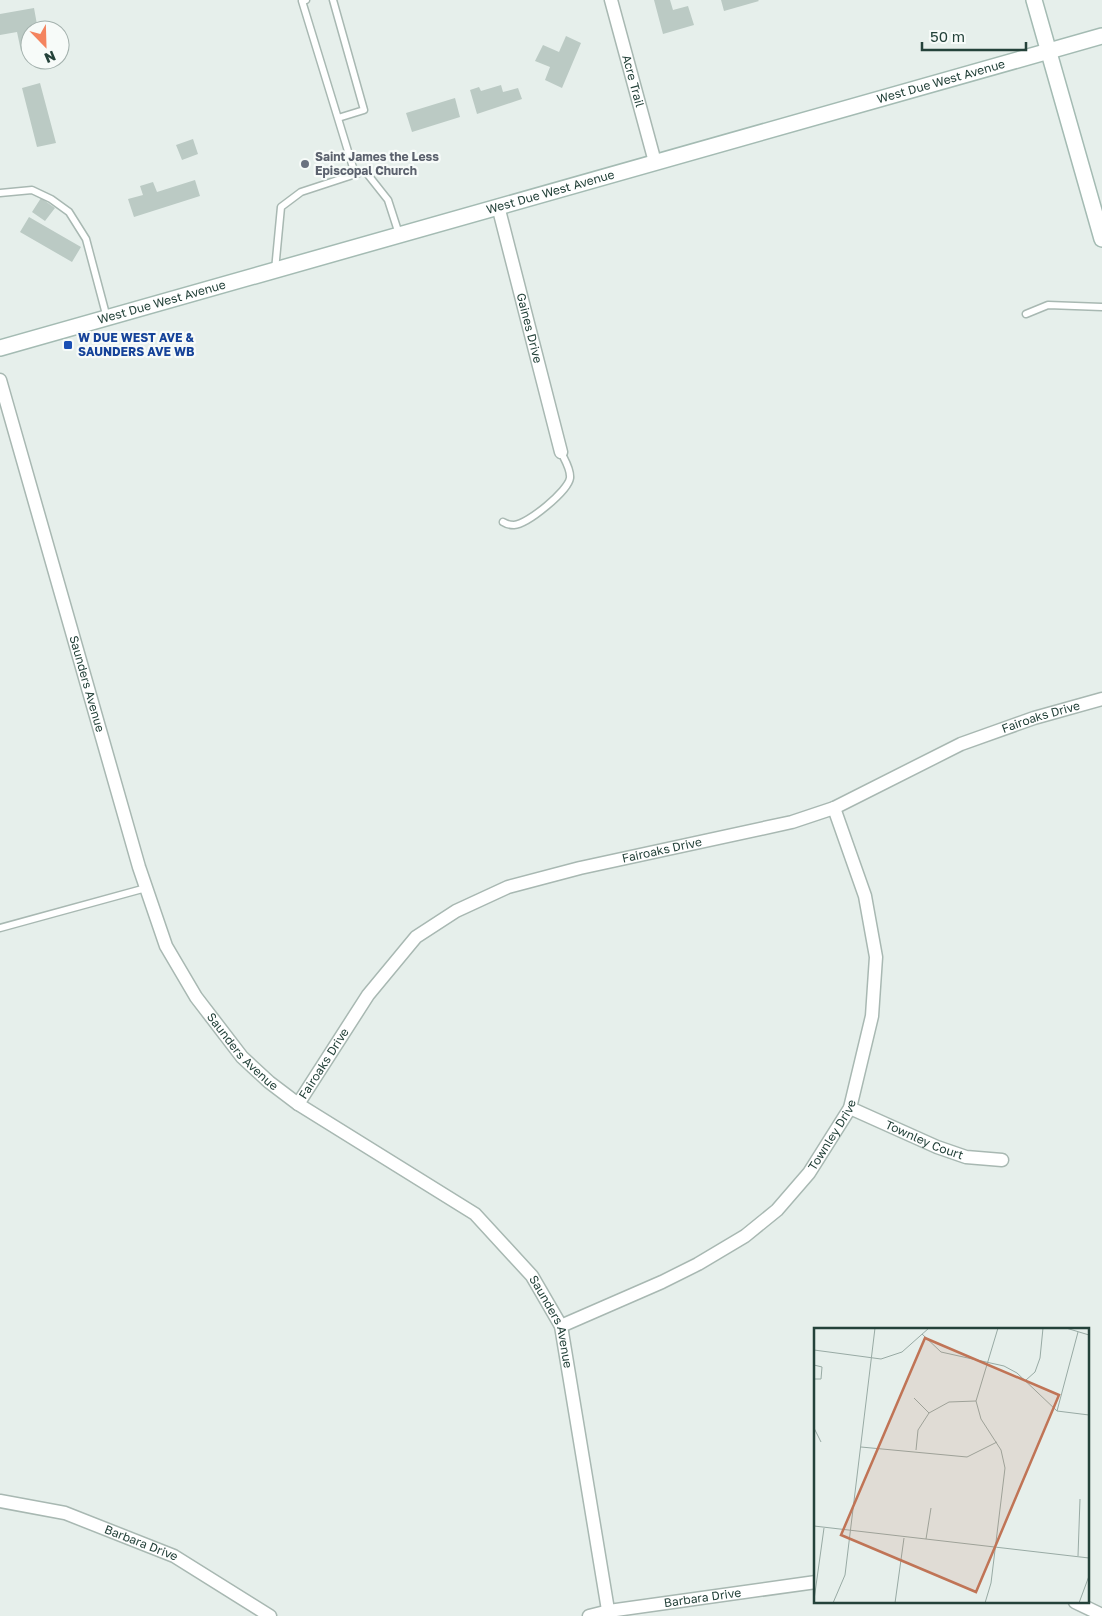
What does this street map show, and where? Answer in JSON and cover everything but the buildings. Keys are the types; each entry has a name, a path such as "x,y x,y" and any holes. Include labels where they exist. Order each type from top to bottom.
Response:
{"main road":[{"path":"1034,0 1102,239"},
{"name":"West Due West Avenue","path":"0,348 1102,36"}],"street":[{"name":"Acre Trail","path":"611,0 655,162"},
{"name":"Gaines Drive","path":"498,206 561,452"},
{"name":"Saunders Avenue","path":"0,380 146,888 166,946 208,1015 242,1056 269,1082 298,1104 475,1214 532,1276 560,1326 609,1613"},
{"name":"Fairoaks Drive","path":"298,1104 368,995 416,937 456,911 508,887 580,868 792,822 834,808 961,744 1034,718 1102,699"},
{"name":"Townley Drive","path":"560,1326 662,1282 698,1264 745,1236 777,1210 809,1173 850,1108 872,1016 876,957 865,896 834,808"},
{"name":"Townley Court","path":"850,1108 937,1147 966,1157 1002,1160"},
{"name":"Barbara Drive","path":"0,1501 65,1513 174,1556 270,1616"},
{"name":"Barbara Drive","path":"589,1616 814,1582"},
{"path":"1079,1604 1102,1615"}],"lane":[{"path":"306,0 302,2 355,174"},
{"path":"333,0 364,110 338,118"},
{"path":"275,270 281,207 301,192 355,174 366,171 388,200 399,234"},
{"path":"0,193 32,190 51,199 69,212 86,239 107,318"},
{"path":"1026,314 1048,304 1102,307"},
{"path":"502,522 515,525 526,521 552,502 570,479 561,452"},
{"path":"0,928 146,888"}],"place":[{"name":"Saint James the Less Episcopal Church","path":"305,164"},
{"name":"W DUE WEST AVE & SAUNDERS AVE WB","path":"68,345"}]}
